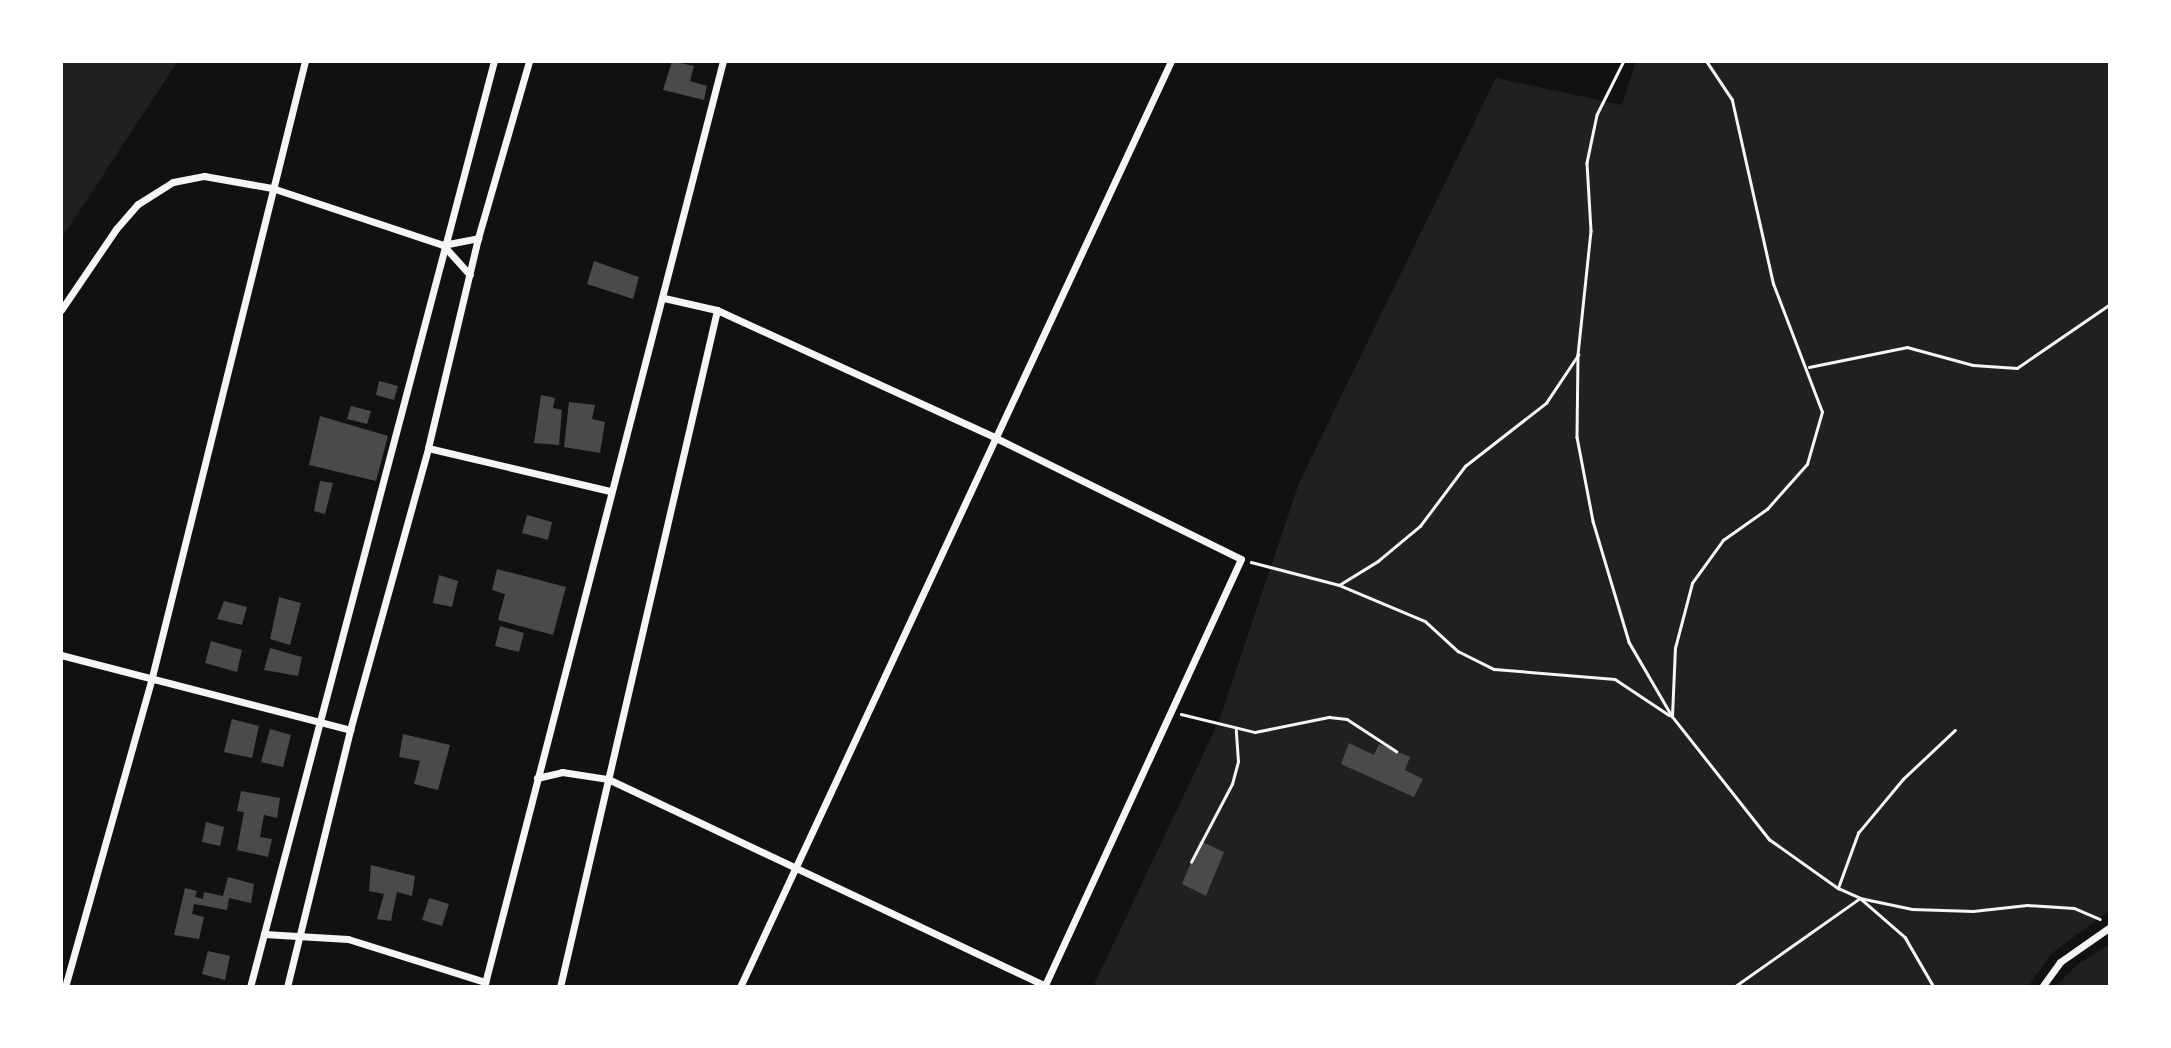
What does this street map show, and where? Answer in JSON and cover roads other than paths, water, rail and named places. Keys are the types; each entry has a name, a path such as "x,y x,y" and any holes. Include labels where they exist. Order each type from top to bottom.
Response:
{"street":[{"path":"65,987 151,681 305,61"},
{"path":"250,987 443,245 495,61"},
{"path":"287,987 350,730 428,448 478,238 529,61"},
{"path":"264,934 301,935 394,951 484,984 610,491 664,298 723,61"},
{"path":"740,987 1171,61"},
{"path":"61,310 116,229 138,204 173,182 204,176 272,188 443,245 470,275"},
{"path":"443,245 478,238"},
{"path":"537,778 562,772 608,779 1044,986 1241,559 996,438 718,310 664,298"},
{"path":"560,987 718,310"},
{"path":"428,448 610,491"},
{"path":"61,655 151,681 350,730"},
{"path":"2042,987 2060,962 2110,925"}]}
